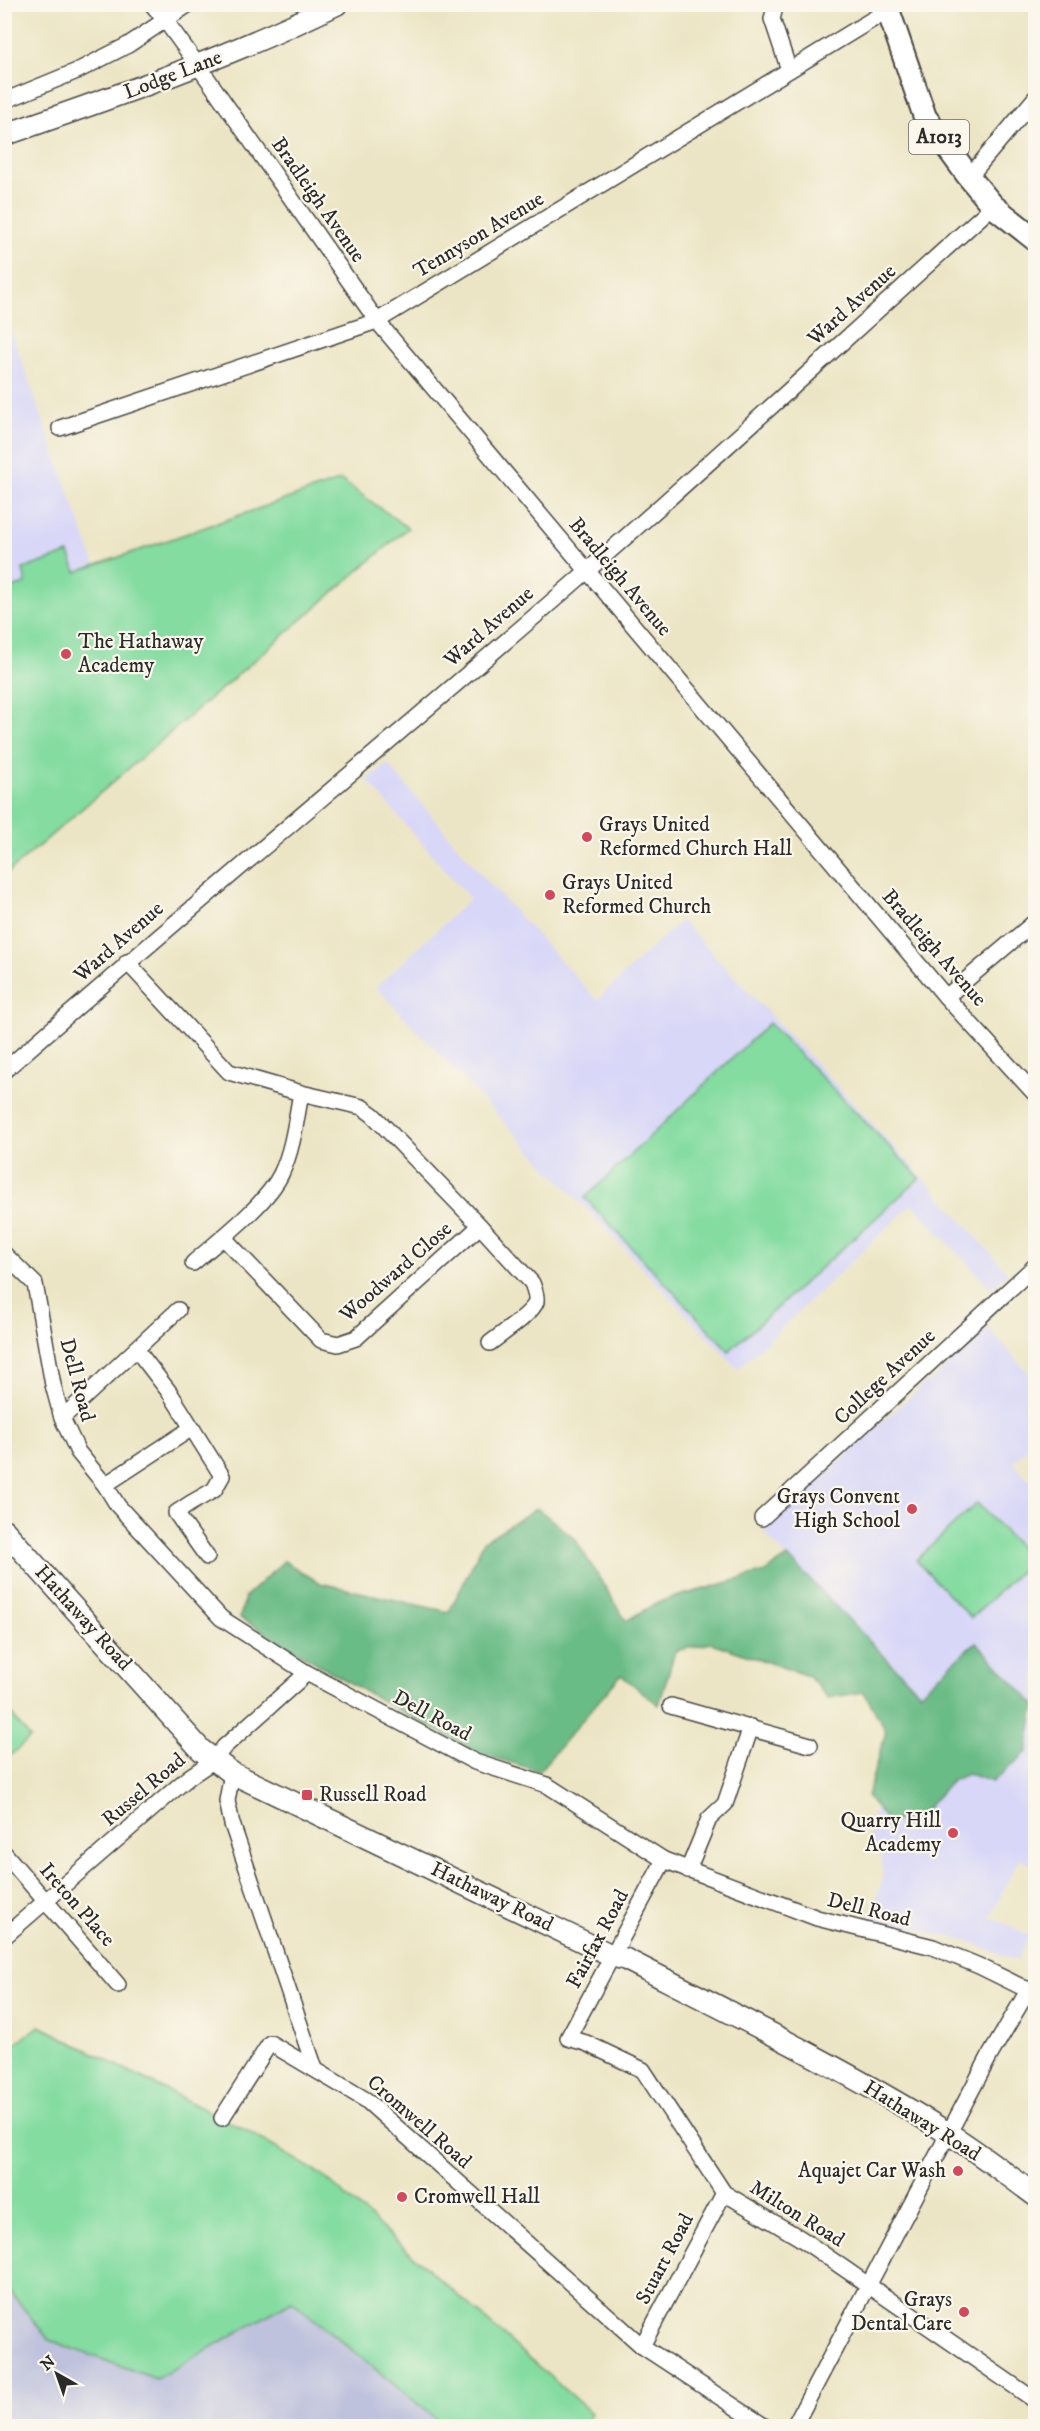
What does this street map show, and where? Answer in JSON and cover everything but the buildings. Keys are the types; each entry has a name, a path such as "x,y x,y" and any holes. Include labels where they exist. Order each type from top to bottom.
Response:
{"main road":[{"name":"A1013","path":"887,7 925,117 993,206 1035,240"}],"street":[{"name":"Bradleigh Avenue","path":"152,4 199,66 378,321 946,997 1035,1095"},
{"path":"4,101 84,67 128,45 189,4"},
{"name":"Lodge Lane","path":"4,135 199,66 291,27 337,4"},
{"path":"776,4 772,19 789,70"},
{"name":"Tennyson Avenue","path":"60,429 378,321 789,70 887,7"},
{"path":"969,177 1035,97"},
{"name":"Ward Avenue","path":"4,1071 127,962 588,571 993,206"},
{"path":"946,997 1035,921"},
{"name":"Woodward Close","path":"127,962 229,1072 301,1093 362,1107 373,1115 480,1226 356,1338 338,1344 321,1340 223,1236"},
{"path":"193,1263 272,1190 290,1150 301,1093"},
{"path":"480,1226 532,1283 536,1292 536,1301 532,1309 490,1343"},
{"name":"Dell Road","path":"4,1254 35,1284 41,1328 62,1419 78,1452 105,1485 118,1506 221,1618 307,1673 475,1762 547,1785 664,1860 817,1918 933,1947 1032,1992"},
{"name":"College Avenue","path":"762,1518 1035,1266"},
{"path":"62,1419 178,1310"},
{"path":"136,1349 170,1393 222,1476 214,1490 190,1503 176,1514 207,1557"},
{"path":"105,1485 192,1428"},
{"name":"Hathaway Road","path":"4,1530 213,1761 232,1773 613,1956 625,1959 731,2014 879,2093 948,2133 1035,2196"},
{"name":"Russel Road","path":"4,1937 189,1777 213,1761 224,1747 307,1673"},
{"path":"671,1706 810,1745"},
{"path":"688,1870 709,1819 725,1804 751,1727"},
{"path":"232,1773 227,1801 232,1824 315,2069"},
{"name":"Ireton Place","path":"4,1853 118,1984"},
{"name":"Fairfax Road","path":"568,2038 664,1860"},
{"path":"794,2427 870,2286 948,2133 1032,1992"},
{"name":"Milton Road","path":"568,2038 586,2043 643,2070 724,2193 800,2238 1035,2401"},
{"name":"Cromwell Road","path":"222,2118 270,2043 366,2100 642,2346 764,2427"},
{"name":"Stuart Road","path":"642,2346 724,2193"}],"shaded area":[{"name":"The Hathaway Academy","path":"4,312 159,743 5,875 4,875"},
{"path":"387,763 488,882 597,1000 681,920 931,1186 1008,1273 991,1289 912,1204 738,1369 376,987 470,899 367,780"},
{"name":"Grays Convent High School","path":"987,1327 1035,1380 1035,1441 1013,1462 1035,1486 1035,1705 976,1642 920,1694 763,1532 928,1380 929,1383"},
{"name":"Quarry Hill Academy","path":"1035,1714 1035,1867 1019,1859 990,1917 1029,1936 1017,1961 973,1943 869,1918 883,1879 881,1853 868,1843 875,1806 888,1822 919,1817 951,1781 1027,1752"},
{"path":"4,2285 49,2340 156,2379 292,2301 445,2426 5,2426"}],"green space":[{"path":"341,480 408,528 5,875 5,582 7,589 26,584 23,569 69,553 76,572"},
{"path":"769,1023 920,1178 729,1351 585,1198"},
{"path":"977,1503 1032,1560 971,1618 916,1560"},
{"path":"537,1508 575,1539 626,1621 658,1602 765,1572 788,1557 920,1693 976,1642 1035,1705 1027,1752 992,1782 968,1774 951,1781 919,1817 888,1822 867,1796 886,1731 864,1692 828,1698 808,1676 711,1643 675,1651 659,1705 621,1675 539,1771 478,1753 364,1691 240,1618 245,1597 284,1561 320,1583 449,1612 484,1541"},
{"path":"4,1705 30,1738 5,1760 4,1760"},
{"path":"40,2026 247,2131 322,2175 591,2413 585,2426 445,2426 292,2301 156,2379 49,2340 5,2285 4,2052"}],"place":[{"name":"The Hathaway Academy","path":"66,654"},
{"name":"Grays United Reformed Church Hall","path":"587,837"},
{"name":"Grays United Reformed Church","path":"550,895"},
{"name":"Grays Convent High School","path":"912,1509"},
{"name":"Russell Road","path":"307,1795"},
{"name":"Quarry Hill Academy","path":"953,1833"},
{"name":"Aquajet Car Wash","path":"958,2171"},
{"name":"Cromwell Hall","path":"402,2197"},
{"name":"Grays Dental Care","path":"964,2312"}]}
